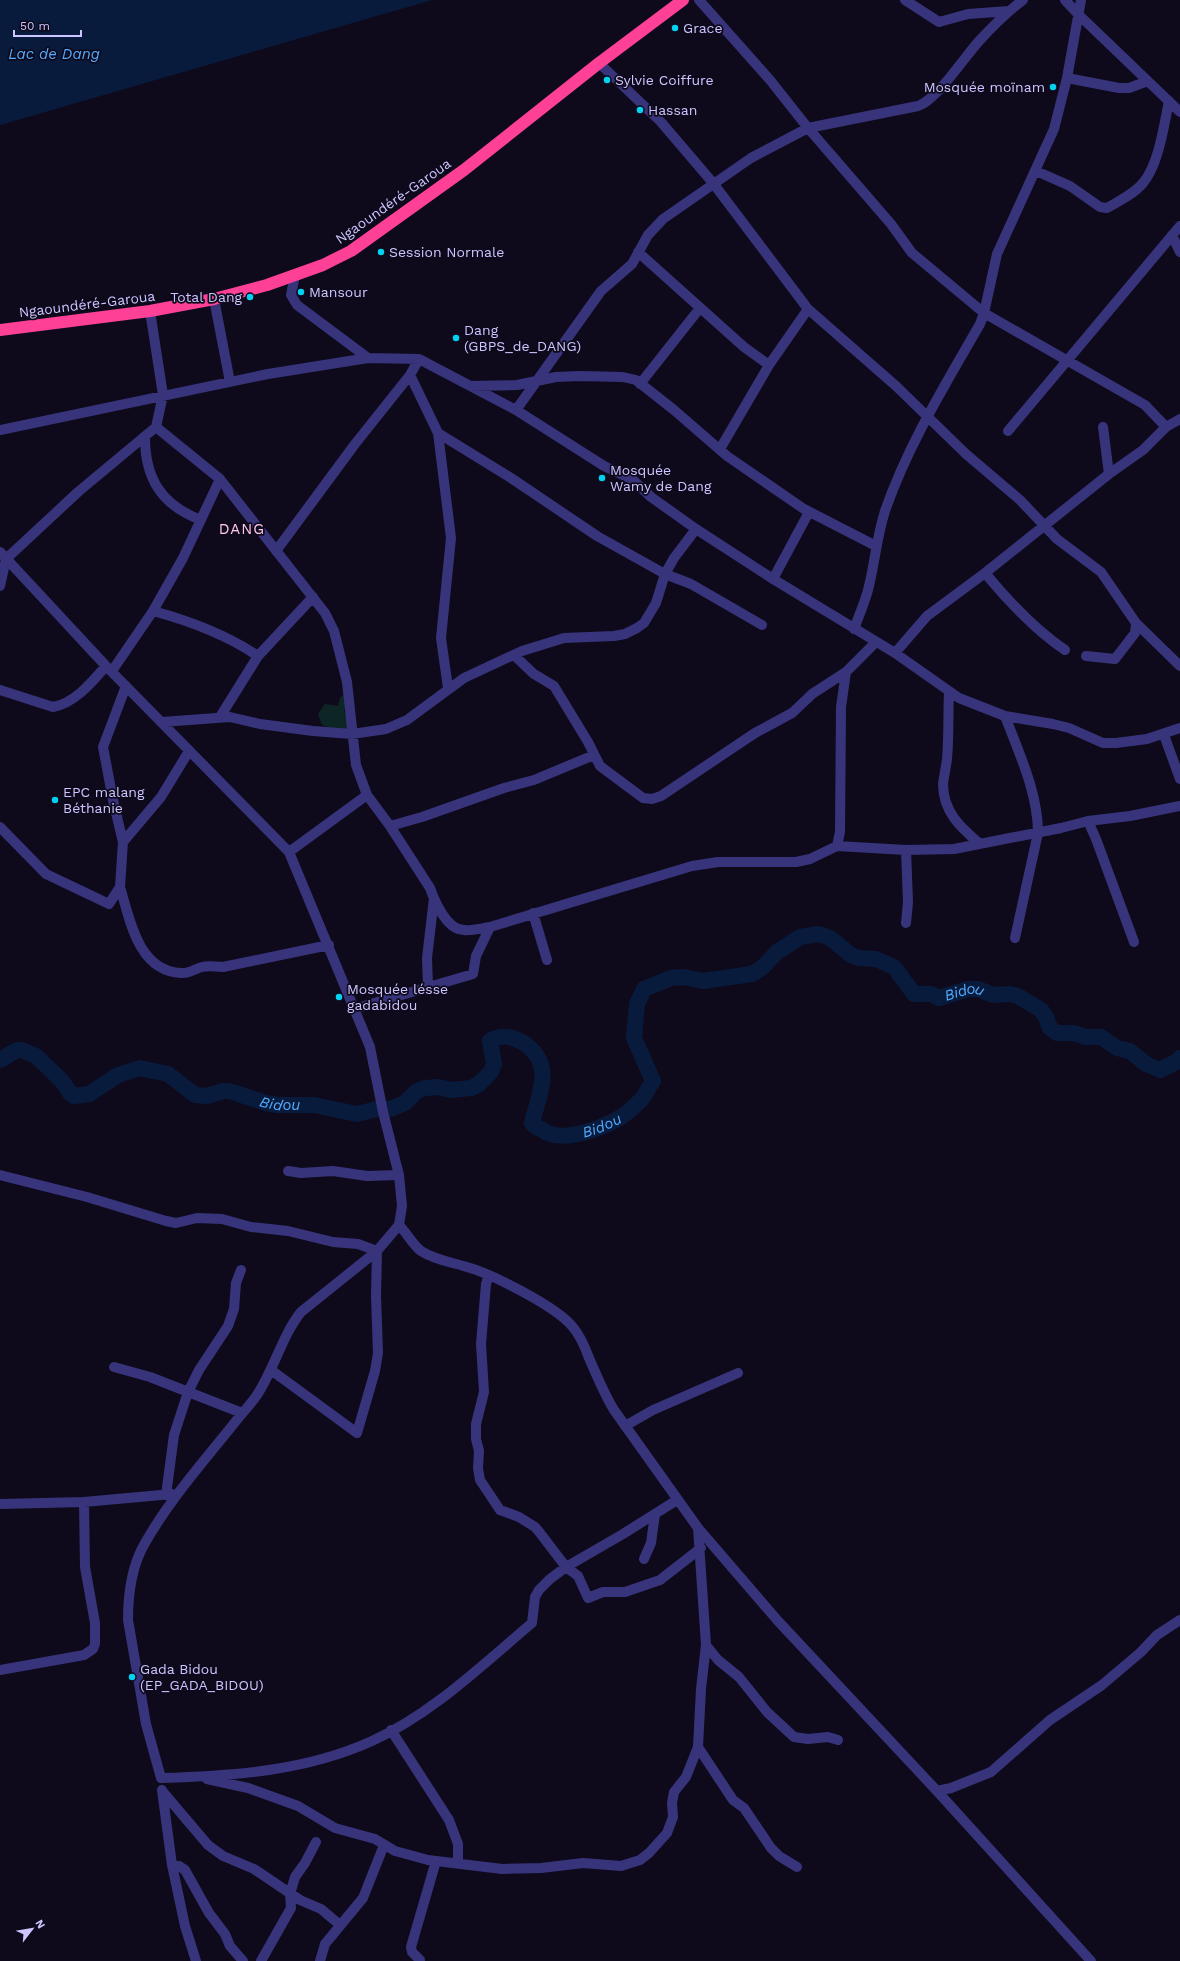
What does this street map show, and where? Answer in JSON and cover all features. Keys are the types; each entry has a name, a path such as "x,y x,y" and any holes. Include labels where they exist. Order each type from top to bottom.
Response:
{"highway":[{"name":"Ngaoundéré-Garoua","path":"0,330 150,312 214,299 267,285 323,265 351,251 464,170 599,63 683,0"}],"street":[{"path":"699,0 770,80 808,128 882,214 912,253 984,312 1145,404 1166,427"},
{"path":"905,0 939,22 968,14 1008,11"},
{"path":"516,410 602,291 632,264 653,229 713,183 759,153 808,128 922,104 945,82 980,40 1008,11 1023,0"},
{"path":"1065,0 1180,112"},
{"path":"854,628 869,587 876,546 894,490 926,417 984,312 993,262 1017,207 1052,136 1066,78 1081,0"},
{"path":"599,63 662,122 713,183 808,309 896,386 926,417 1020,500 1043,526 1101,572 1136,623 1180,666"},
{"path":"1066,78 1119,88 1129,88 1148,81"},
{"path":"1036,170 1070,186 1100,207 1107,208 1143,184 1157,154 1170,101"},
{"path":"1008,431 1180,226"},
{"path":"1172,235 1180,252"},
{"path":"638,252 744,347 769,365"},
{"path":"295,275 291,295 297,304 368,358"},
{"path":"214,299 230,382"},
{"path":"640,384 700,308"},
{"path":"720,449 769,365 808,309"},
{"path":"0,586 3,555 156,427 163,395 150,312"},
{"path":"0,430 268,374 368,358 419,359 516,410 604,466 632,480 651,497 696,529 772,579 895,652 949,692 973,704 1005,716 1053,724 1103,743 1147,740 1180,728"},
{"path":"276,551 354,444 410,374 419,359"},
{"path":"410,374 438,433 451,538 441,638 448,688"},
{"path":"468,386 510,386 556,377 599,376 623,377 636,380 720,449 809,512 876,546"},
{"path":"895,652 927,616 985,573 1109,474 1143,450 1166,427 1180,419"},
{"path":"156,427 220,479 325,613 334,631 341,655 347,682 356,766 367,795 390,826 430,888 434,898 447,919 459,929 464,930 490,927 692,866 718,862 796,862 810,859 837,846 906,850 954,849 1038,833 1088,821 1130,816 1180,806"},
{"path":"1103,427 1109,474"},
{"path":"438,433 511,478 597,536 665,574 691,584 762,625"},
{"path":"145,437 145,456 155,485 176,508 201,520"},
{"path":"0,690 53,707 59,706 66,703 109,669 153,611 183,558 220,479"},
{"path":"772,579 809,512"},
{"path":"162,722 220,717 300,730 352,734 386,729 407,720 448,688 479,670 514,655 548,642 564,638 614,636 625,634 637,628 644,623 656,603 665,574 674,558 696,529"},
{"path":"3,555 109,669 289,852 370,1047 383,1112 399,1175 402,1206 399,1225 377,1251 301,1312 293,1322 271,1370 257,1396 179,1494 144,1543 135,1570 128,1605 128,1620 146,1724 161,1778 172,1865 185,1926 196,1961"},
{"path":"985,573 1010,604 1046,637 1065,650"},
{"path":"220,717 258,656 313,597"},
{"path":"153,611 211,631 243,646 258,656"},
{"path":"1086,656 1115,659 1135,633 1136,623"},
{"path":"514,655 534,674 554,686 588,742 598,764 613,777 643,798 652,800 661,796 755,733 792,714 812,694 846,672 876,642"},
{"path":"837,846 840,832 841,707 846,672"},
{"path":"126,686 103,747 123,842 120,887 132,924 145,955 156,965 176,973 189,973 206,966 223,967 329,946"},
{"path":"949,692 947,759 943,784 945,798 954,819 960,827 980,844"},
{"path":"1005,716 1032,793 1038,816 1038,833 1015,938"},
{"path":"1164,735 1180,779"},
{"path":"123,842 161,797 189,751"},
{"path":"390,826 422,817 504,788 534,780 594,755"},
{"path":"289,852 367,795"},
{"path":"1088,821 1134,942"},
{"path":"0,827 46,874 109,904 120,887"},
{"path":"906,850 908,902 906,923"},
{"path":"428,986 427,958 434,898"},
{"path":"533,913 547,960"},
{"path":"354,1009 473,974 478,950 490,927"},
{"path":"288,1171 333,1171 367,1176 399,1175"},
{"path":"0,1175 87,1197 171,1222 181,1222 197,1218 222,1219 251,1227 288,1231 333,1242 358,1244 377,1251"},
{"path":"399,1225 420,1250 442,1261 467,1266 489,1275 561,1315 573,1327 582,1340 606,1396 625,1426 698,1528 778,1621 937,1791 1091,1961"},
{"path":"271,1370 357,1433 375,1371 378,1353 376,1296 377,1251"},
{"path":"166,1495 174,1435 188,1392 199,1370 228,1326 234,1309 236,1283 242,1270"},
{"path":"489,1275 486,1288 481,1344 484,1392 476,1424 476,1439 479,1451 478,1468 480,1480 500,1510 519,1517 535,1527 566,1566 578,1576 586,1596 590,1598 603,1592 625,1592 665,1578 700,1548"},
{"path":"114,1367 150,1377 242,1413"},
{"path":"625,1426 653,1410 738,1372"},
{"path":"0,1504 84,1502 179,1494"},
{"path":"161,1778 202,1777 299,1766 340,1754 373,1741 415,1717 461,1684 532,1622 535,1597 539,1590 566,1566 677,1500"},
{"path":"0,1670 84,1655 93,1649 95,1644 95,1623 85,1566 84,1502"},
{"path":"644,1559 651,1543 655,1514"},
{"path":"202,1777 248,1788 298,1806 335,1828 375,1839 395,1851 436,1861 484,1867 525,1869 583,1863 621,1866 640,1860 653,1849 667,1833 673,1817 672,1803 674,1792 686,1777 698,1747 701,1689 706,1645 698,1528"},
{"path":"937,1791 957,1786 991,1772 1050,1720 1102,1686 1141,1652 1157,1635 1180,1620"},
{"path":"706,1645 718,1660 739,1677 767,1712 794,1737 808,1739 828,1737 838,1740"},
{"path":"391,1730 449,1820 458,1844 458,1863"},
{"path":"698,1747 733,1800 744,1808 771,1848 779,1856 797,1867"},
{"path":"163,1792 208,1845 216,1851 254,1869 290,1894 321,1909 340,1926"},
{"path":"261,1961 291,1908 290,1894 295,1877 305,1863 316,1842"},
{"path":"320,1961 325,1944 363,1898 384,1845"},
{"path":"420,1960 412,1952 411,1947 436,1861"},
{"path":"172,1865 179,1866 185,1870 209,1913 225,1934 230,1946 243,1961"}],"green space":[{"path":"343,695 348,698 347,707 344,710 349,721 349,729 341,731 322,725 318,714 325,704 338,706 340,698"}],"water":[{"name":"Lac de Dang","path":"0,0 432,0 0,125"}],"waterway":[{"name":"Bidou","path":"0,1060 17,1050 22,1050 36,1056 62,1081 70,1093 74,1096 89,1094 118,1075 140,1068 168,1074 195,1095 207,1096 223,1091 229,1091 266,1103 278,1105 314,1105 357,1114 377,1109 390,1109 405,1103 417,1091 425,1088 438,1087 451,1090 471,1088 479,1084 491,1072 494,1064 490,1041 498,1037 514,1038 532,1050 539,1059 542,1069 541,1090 532,1123 533,1125 553,1134 575,1134 588,1132 621,1117 642,1099 653,1081 634,1038 637,1004 644,989 671,978 684,977 703,981 752,974 763,967 777,952 800,937 819,934 830,938 851,955 859,958 876,959 894,967 914,994 931,994 939,998 968,989 978,989 993,995 1010,994 1018,996 1041,1010 1046,1017 1050,1028 1057,1033 1073,1033 1086,1037 1101,1037 1117,1048 1130,1051 1146,1064 1160,1070 1176,1062 1180,1058"}],"place":[{"name":"Grace","path":"675,28"},
{"name":"Sylvie Coiffure","path":"607,80"},
{"name":"Mosquée moïnam","path":"1053,87"},
{"name":"Hassan","path":"640,110"},
{"name":"Session Normale","path":"381,252"},
{"name":"Mansour","path":"301,292"},
{"name":"Total Dang","path":"250,297"},
{"name":"Dang (GBPS_de_DANG)","path":"456,338"},
{"name":"Mosquée Wamy de Dang","path":"602,478"},
{"name":"EPC malang Béthanie","path":"55,800"},
{"name":"Mosquée lésse gadabidou","path":"339,997"},
{"name":"Gada Bidou (EP_GADA_BIDOU)","path":"132,1677"}],"district":[{"name":"DANG","path":"242,529"}]}
